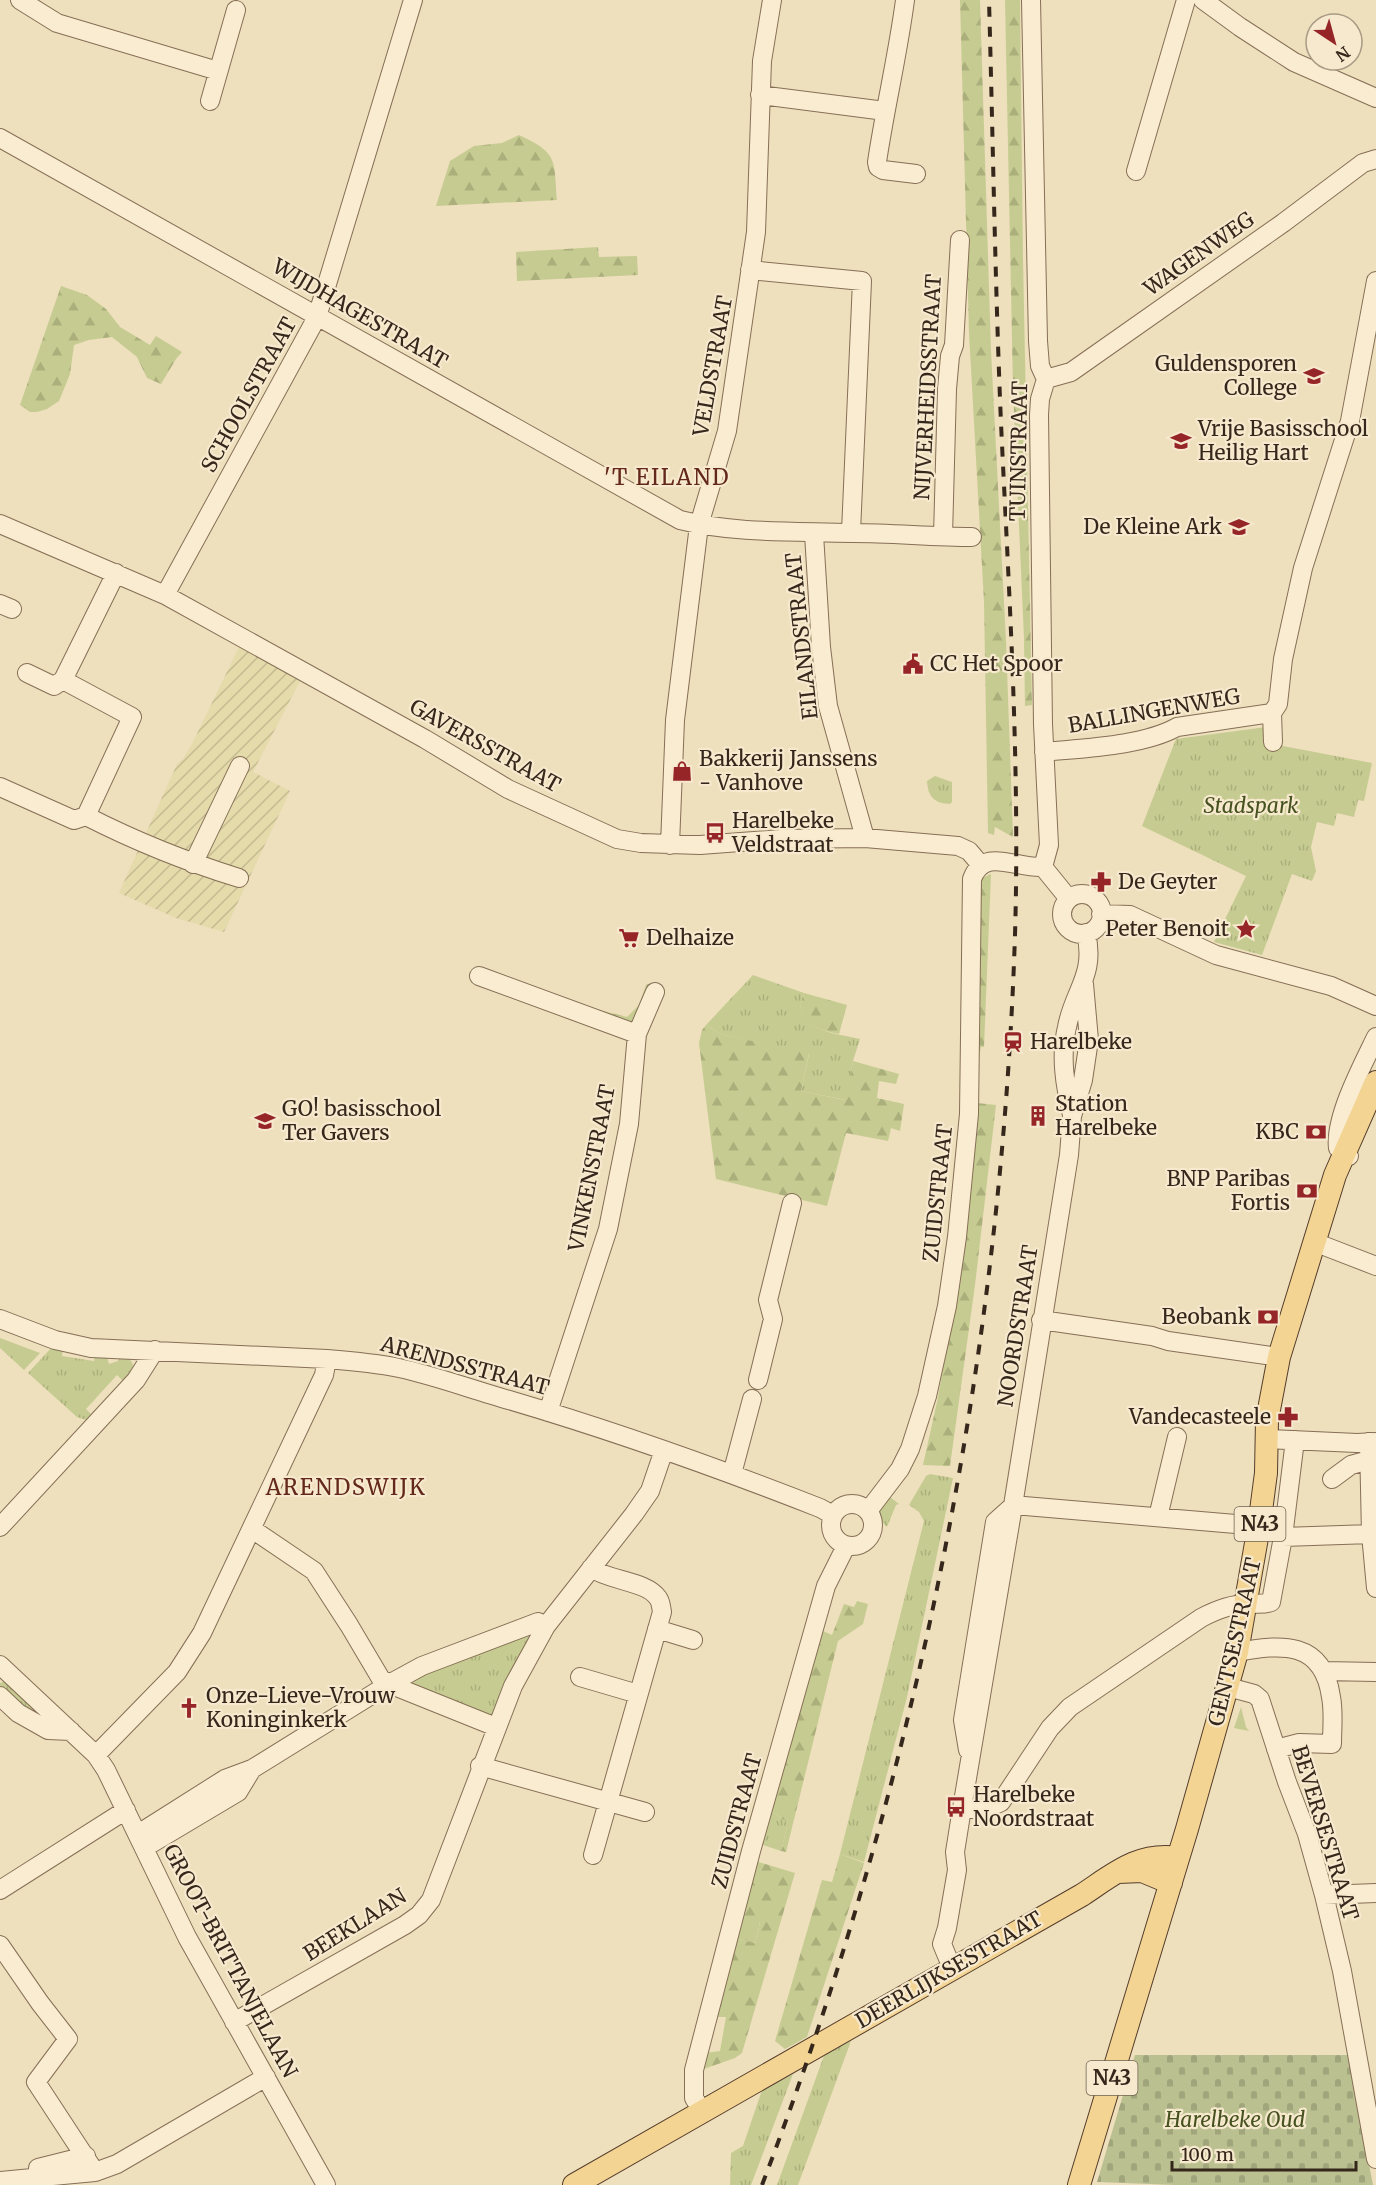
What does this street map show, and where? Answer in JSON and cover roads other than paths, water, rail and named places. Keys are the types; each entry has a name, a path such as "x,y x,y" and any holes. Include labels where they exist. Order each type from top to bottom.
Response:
{"main road":[{"name":"GENTSESTRAAT","path":"1170,1883 1237,1652 1266,1473 1271,1392 1280,1357 1330,1189 1376,1082"},
{"name":"GENTSESTRAAT","path":"1346,1155 1376,1114"},
{"name":"DEERLIJKSESTRAAT","path":"574,2185 1082,1895 1139,1860 1151,1857 1178,1858"},
{"path":"1118,1872 1142,1871 1170,1883"},
{"name":"N43","path":"1079,2185 1170,1883"}],"street":[{"path":"20,0 57,23 218,71"},
{"name":"SCHOOLSTRAAT","path":"165,595 317,317 413,0"},
{"name":"VELDSTRAAT","path":"670,845 675,720 699,525 727,431 756,232 762,61 772,0"},
{"path":"905,0 899,45 885,111 878,167 883,170 916,174"},
{"name":"TUINSTRAAT","path":"1031,0 1038,341 1040,366 1046,379 1040,399 1039,415 1044,752 1049,845 1042,867"},
{"path":"1136,171 1185,0"},
{"path":"1203,0 1294,62 1376,98"},
{"path":"210,101 236,10"},
{"path":"760,95 885,111"},
{"name":"WIJDHAGESTRAAT","path":"0,138 680,520 699,525"},
{"name":"WAGENWEG","path":"1046,379 1071,372 1283,223 1363,163 1376,159"},
{"name":"NIJVERHEIDSSTRAAT","path":"943,536 947,389 950,356 954,345 960,240"},
{"path":"750,270 862,281 851,532"},
{"name":"BALLINGENWEG","path":"1273,742 1272,713 1278,704 1283,659 1303,568 1350,421 1376,280"},
{"name":"GAVERSSTRAAT","path":"0,524 165,595 406,728 508,789 617,839 641,843 700,845 781,839 865,838 958,846 969,850 980,864"},
{"path":"699,525 814,534 851,532 972,537"},
{"name":"EILANDSTRAAT","path":"814,534 821,647 828,706 865,838"},
{"path":"27,673 54,686 63,680 116,573"},
{"path":"63,680 132,717 86,816"},
{"name":"BALLINGENWEG","path":"1044,752 1104,746 1163,735 1177,727 1272,713"},
{"path":"193,864 240,766"},
{"path":"0,787 74,820 86,816 138,842 193,864 239,878"},
{"path":"980,864 992,861 1030,868 1042,867 1069,899"},
{"name":"ZUIDSTRAAT","path":"868,1511 900,1468 910,1449 927,1396 947,1306 966,1154 970,1081 972,879 980,864"},
{"path":"1077,895 1089,896 1098,903 1101,914 1098,925 1086,933 1071,931 1064,922 1063,911 1069,899 1077,895"},
{"path":"1101,914 1130,915 1216,955 1331,986 1376,1006"},
{"name":"NOORDSTRAAT","path":"1014,1505 1041,1320 1069,1155 1072,1116 1064,1075 1065,1034 1070,1014 1084,984 1090,955 1086,933"},
{"path":"479,976 637,1034"},
{"name":"VINKENSTRAAT","path":"548,1412 608,1229 629,1124 637,1034 655,992"},
{"path":"1346,1155 1337,1145 1340,1125 1355,1079 1376,1037"},
{"path":"732,1474 752,1400 746,1394 745,1388 749,1381 758,1380 773,1319 768,1300 792,1203"},
{"path":"1314,1242 1376,1266"},
{"name":"ARENDSSTRAAT","path":"0,1319 56,1340 92,1348 327,1359 402,1368 664,1450 732,1474 833,1515"},
{"path":"1041,1320 1280,1357"},
{"path":"0,1527 136,1380 155,1350"},
{"path":"96,1755 177,1672 202,1633 324,1375 327,1359"},
{"path":"1158,1517 1177,1437"},
{"path":"1267,1439 1372,1448"},
{"path":"962,1808 984,1810 1001,1802 1050,1728 1070,1707 1201,1618 1223,1607 1271,1602 1283,1537 1295,1440"},
{"path":"1332,1479 1372,1448"},
{"path":"1372,1448 1371,1534 1376,1588"},
{"name":"BEEKLAAN","path":"234,2022 405,1925 419,1915 431,1900 480,1766 513,1686 546,1626 650,1491 664,1450"},
{"path":"849,1504 868,1511 873,1527 869,1538 857,1546 846,1546 832,1535 830,1521 843,1506 849,1504"},
{"path":"952,1968 942,1944 957,1870 956,1852 971,1764 963,1720 995,1522 1014,1505 1259,1526"},
{"path":"252,1529 314,1571 381,1679 496,1727"},
{"path":"1283,1537 1371,1534"},
{"name":"ZUIDSTRAAT","path":"702,2111 694,2098 694,2070 826,1586 846,1546"},
{"path":"591,1568 601,1575 650,1590 660,1600 662,1612 593,1855"},
{"path":"141,1841 237,1792 252,1769 389,1684 423,1666 538,1622 546,1626"},
{"path":"657,1629 693,1640"},
{"path":"1237,1652 1271,1646 1295,1649 1306,1654 1324,1671 1331,1696 1332,1744 1299,1743 1276,1749"},
{"name":"GROOT-BRITTANJELAAN","path":"0,1665 96,1755 106,1770 187,1937 326,2185"},
{"path":"1324,1671 1376,1672"},
{"path":"580,1677 638,1694"},
{"name":"BEVERSESTRAAT","path":"1228,1687 1259,1697 1307,1834 1342,1971 1376,2158"},
{"path":"0,1696 18,1713 48,1730 71,1731"},
{"path":"480,1766 645,1812"},
{"path":"0,1890 126,1810"},
{"path":"1324,1894 1376,1893"},
{"path":"0,1945 68,2039 36,2082 90,2164"},
{"path":"0,2179 90,2164 117,2164 266,2077"}],"railway":[{"path":"762,2185 816,2034 864,1881 906,1727 941,1571 969,1414 991,1255 1006,1095 1015,935 1016,807 999,370 989,0"}],"place":[{"name":"Guldensporen College","path":"1314,376"},
{"name":"Vrije Basisschool Heilig Hart","path":"1181,441"},
{"name":"De Kleine Ark","path":"1239,527"},
{"name":"CC Het Spoor","path":"913,664"},
{"name":"Bakkerij Janssens - Vanhove","path":"682,771"},
{"name":"Harelbeke Veldstraat","path":"715,833"},
{"name":"De Geyter","path":"1101,882"},
{"name":"Peter Benoit","path":"1246,929"},
{"name":"Delhaize","path":"629,938"},
{"name":"Harelbeke","path":"1013,1042"},
{"name":"Station Harelbeke","path":"1038,1116"},
{"name":"GO! basisschool Ter Gavers","path":"265,1121"},
{"name":"KBC","path":"1316,1132"},
{"name":"BNP Paribas Fortis","path":"1307,1191"},
{"name":"Beobank","path":"1268,1317"},
{"name":"Vandecasteele","path":"1288,1417"},
{"name":"Onze-Lieve-Vrouw Koninginkerk","path":"189,1708"},
{"name":"Harelbeke Noordstraat","path":"956,1807"}],"district":[{"name":"'T EILAND","path":"667,477"},
{"name":"ARENDSWIJK","path":"346,1487"}],"park label":[{"name":"Stadspark","path":"1251,806"},
{"name":"Harelbeke Oud","path":"1235,2120"}]}
